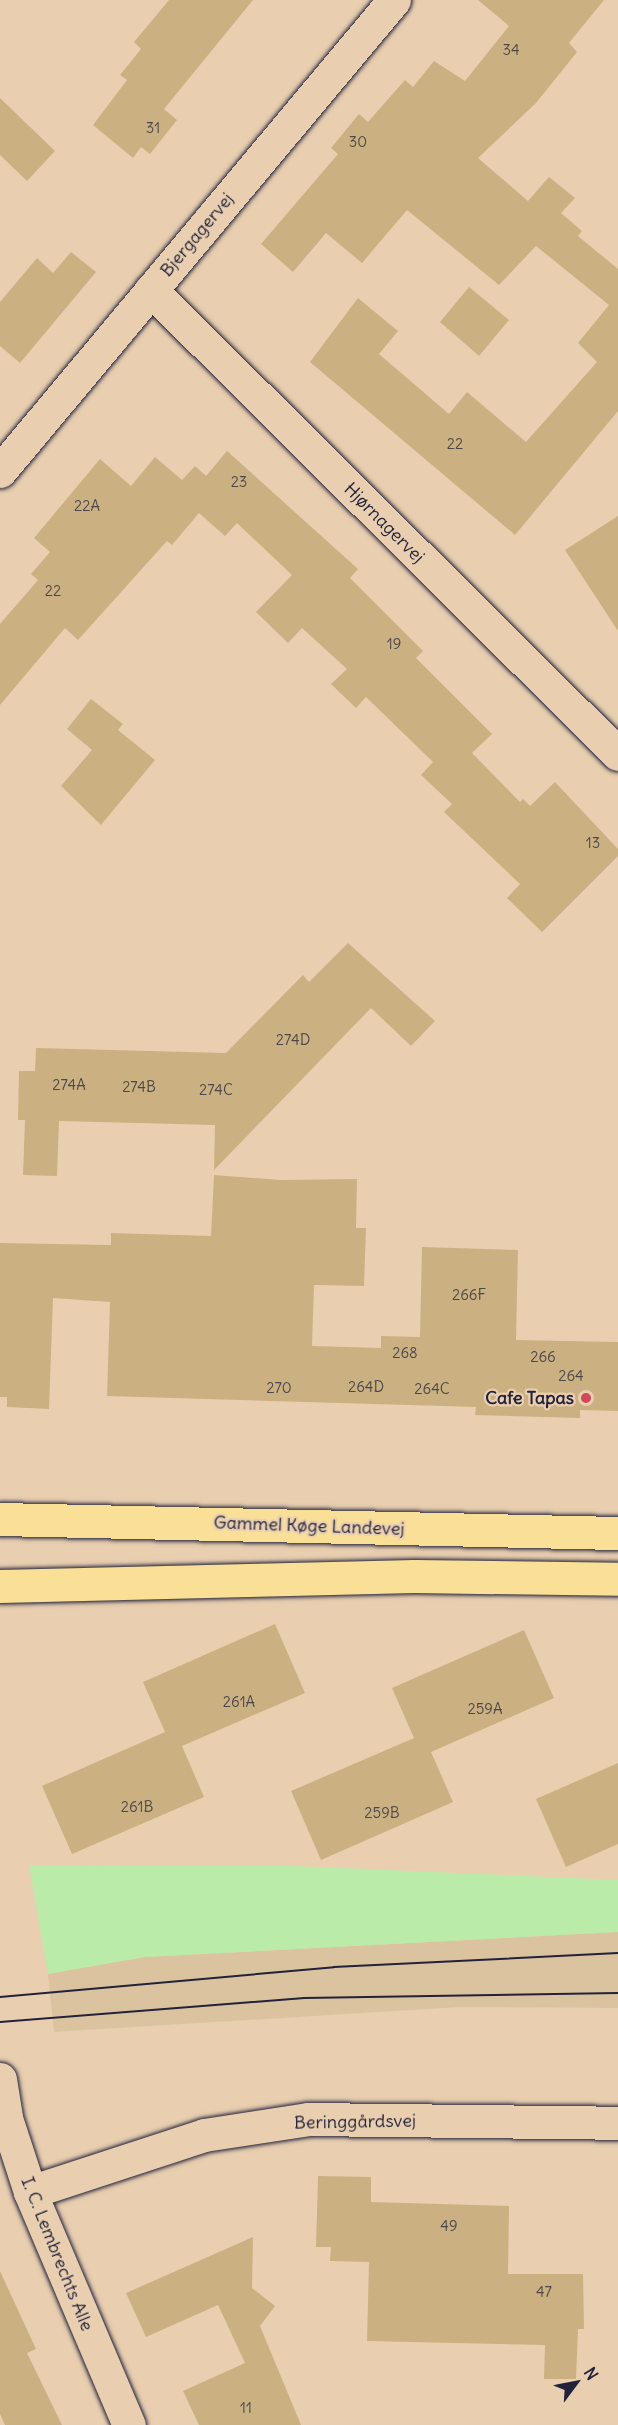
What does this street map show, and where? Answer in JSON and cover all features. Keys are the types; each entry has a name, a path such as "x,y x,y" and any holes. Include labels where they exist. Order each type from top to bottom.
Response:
{"main road":[{"name":"Gammel Køge Landevej","path":"0,1519 618,1533"},
{"path":"0,1586 414,1576 618,1579"}],"street":[{"name":"Bjergagervej","path":"0,471 394,0"},
{"name":"Hjørnagervej","path":"151,290 618,754"},
{"name":"I. C. Lembrechts Alle","path":"0,2079 6,2118 30,2192 129,2425"},
{"name":"Beringgårdsvej","path":"30,2192 204,2135 308,2119 618,2123"}],"shaded area":[{"path":"618,1932 618,2008 460,2007 54,2032 48,1974 65,1970 145,1957"}],"green space":[{"path":"29,1865 294,1866 618,1880 618,1932 145,1957 48,1974"}],"building":[{"path":"169,0 253,0 164,109 177,120 150,154 141,147 133,158 93,125 127,80 120,75 141,49 134,42"},
{"path":"478,0 604,0 569,43 577,52 536,103 478,158 528,201 549,177 575,198 561,213 582,231 578,236 618,269 618,411 515,535 310,362 358,298 398,331 379,354 449,414 467,392 526,442 597,362 578,343 609,305 536,246 499,285 407,210 362,263 326,233 293,272 261,244 338,154 331,148 359,114 368,122 405,80 413,87 434,61 465,81 509,26"},
{"path":"0,98 55,151 27,181 0,155"},
{"path":"71,252 96,272 20,363 0,346 0,302 37,258 53,273"},
{"path":"469,287 509,320 479,356 440,322"},
{"path":"227,451 358,569 350,578 423,651 416,658 492,734 472,753 520,802 523,799 530,806 555,782 618,849 618,856 542,932 507,898 520,884 444,812 452,804 421,775 433,762 366,697 356,708 331,684 347,669 302,628 288,643 256,612 292,575 237,523 225,536 199,513 172,545 167,541 78,640 65,628 0,705 0,624 38,580 31,574 50,552 34,538 100,459 131,486 155,457 182,480 195,466 206,476"},
{"path":"618,516 618,631 565,550"},
{"path":"91,699 123,724 118,730 155,760 101,825 61,786 92,750 67,729"},
{"path":"348,943 435,1021 411,1046 371,1008 214,1170 215,1125 59,1121 57,1176 23,1175 25,1120 18,1120 19,1071 35,1071 36,1048 226,1053 303,975 309,982"},
{"path":"214,1175 280,1180 357,1179 356,1228 366,1228 364,1286 314,1285 312,1346 381,1348 381,1336 420,1337 422,1247 518,1250 516,1340 618,1342 618,1411 580,1410 580,1418 475,1415 476,1407 107,1396 110,1302 53,1298 49,1409 7,1407 7,1397 0,1397 0,1243 111,1245 111,1233 211,1236"},
{"path":"275,1624 305,1693 182,1746 204,1797 72,1854 42,1786 165,1732 143,1682"},
{"path":"524,1630 554,1698 431,1752 453,1802 321,1860 291,1791 414,1738 392,1688"},
{"path":"618,1763 618,1844 566,1867 536,1799"},
{"path":"318,2176 371,2177 371,2202 509,2206 508,2274 583,2274 584,2329 578,2329 576,2379 544,2379 545,2345 367,2341 369,2262 330,2261 331,2247 316,2247"},
{"path":"253,2237 252,2288 275,2306 260,2326 301,2425 199,2425 183,2391 245,2363 218,2305 146,2337 126,2293"},
{"path":"0,2271 36,2349 27,2353 62,2425 5,2425 0,2414"}],"tram line":[{"path":"0,1997 334,1967 618,1953"},
{"path":"0,2022 304,1998 618,1993"}],"place":[{"name":"Cafe Tapas","path":"586,1398"}]}
